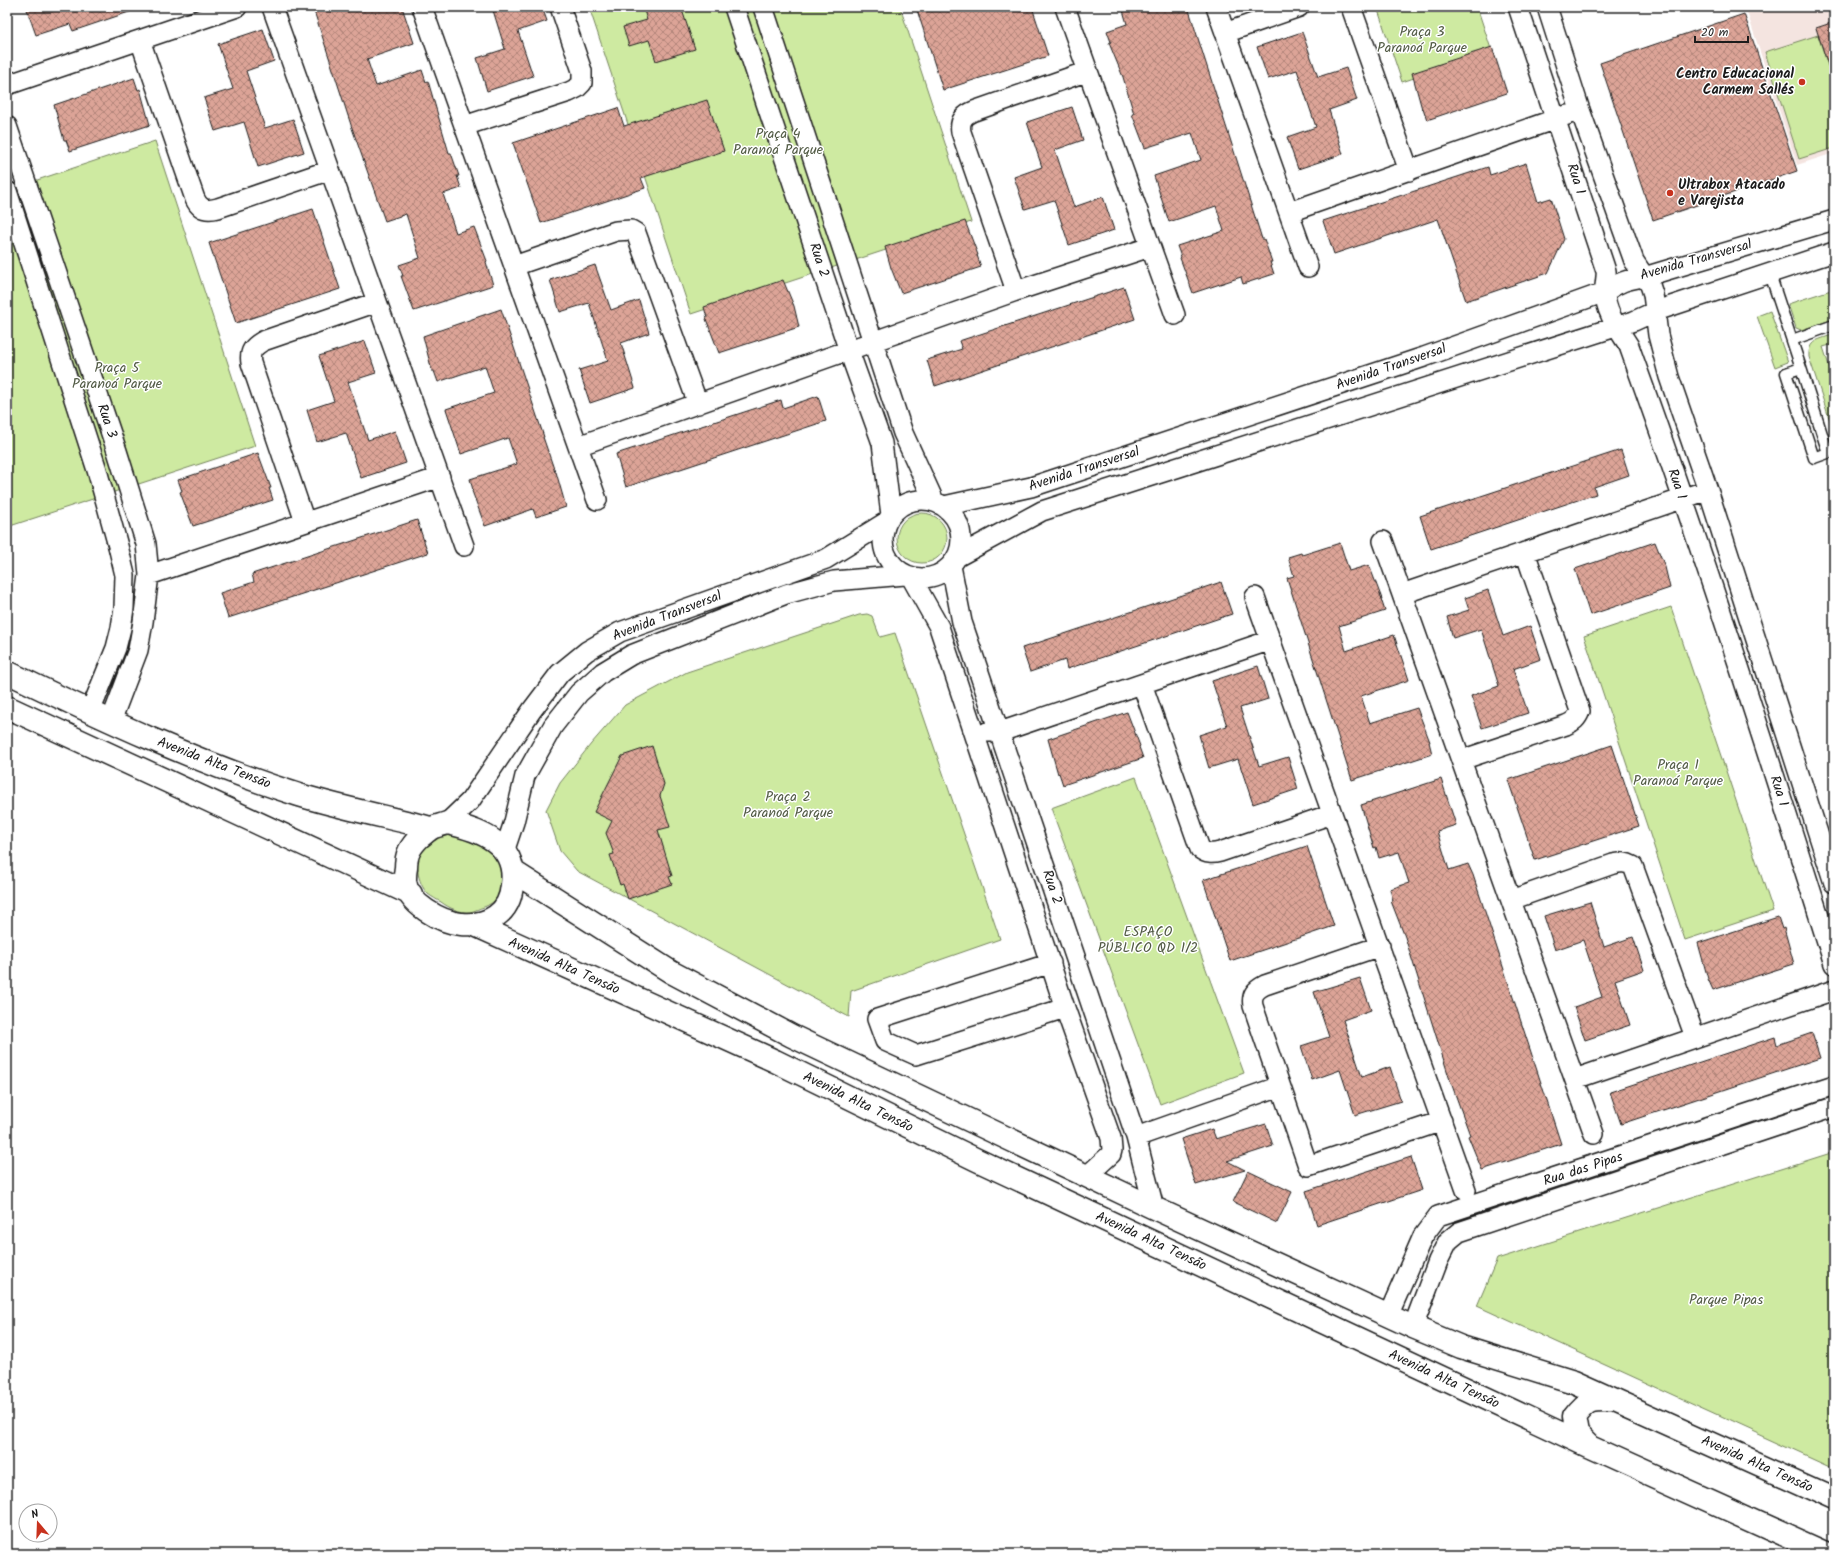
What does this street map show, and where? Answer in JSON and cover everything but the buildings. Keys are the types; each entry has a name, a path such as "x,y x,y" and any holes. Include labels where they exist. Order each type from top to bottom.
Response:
{"street":[{"path":"7,85 237,7"},
{"path":"272,7 464,546"},
{"path":"422,7 597,500"},
{"path":"464,126 569,92 582,83 582,71 560,7"},
{"name":"Rua 2","path":"734,7 849,351 882,443 888,519"},
{"name":"Rua 2","path":"763,7 874,341 903,434 939,504"},
{"path":"1065,7 1175,315"},
{"path":"1216,7 1308,267"},
{"path":"1225,33 1299,7"},
{"path":"1351,7 1409,171"},
{"name":"Rua 1","path":"1518,7 1606,271 1607,280 1605,292 1607,304 1628,346 1743,676 1834,964"},
{"name":"Rua 1","path":"1547,7 1580,110 1634,262 1653,294 1658,336 1669,376 1708,490 1834,883"},
{"path":"140,40 198,206 203,209 218,208 330,170"},
{"path":"1016,291 961,132 960,125 962,119 967,114 974,111 1088,71"},
{"path":"1289,212 1580,110"},
{"name":"Rua 3","path":"7,126 136,509 146,544 148,575 143,622 138,650 111,721"},
{"name":"Rua 3","path":"7,191 97,470 125,575 124,608 116,648 90,712"},
{"name":"Avenida Transversal","path":"439,826 470,801 532,710 560,673 587,651 620,632 826,559 888,519 899,506 910,501 922,499 939,504 1031,487 1424,357 1605,292 1616,283 1628,279 1644,277 1834,220"},
{"path":"514,266 616,231 631,230 636,233 698,404"},
{"path":"578,446 1016,291 1150,247"},
{"name":"Avenida Transversal","path":"505,849 514,822 525,776 553,726 579,693 604,672 631,655 786,594 834,581 908,576 922,578 933,577 943,573 954,562 1042,511 1208,459 1643,318 1656,312 1834,252"},
{"path":"306,522 251,363 251,350 256,345 263,342 377,302"},
{"path":"148,575 440,478"},
{"path":"1402,594 1708,490"},
{"path":"939,504 953,514 959,524 962,535 961,546 954,562"},
{"path":"888,519 883,534 883,547 887,558 895,568 908,576"},
{"path":"1383,541 1594,1134"},
{"path":"1461,760 1566,725 1573,722 1580,711 1525,552"},
{"name":"Rua 2","path":"954,562 962,622 1136,1137 1154,1208"},
{"name":"Rua 2","path":"908,576 939,628 1065,1008 1112,1144 1111,1154 1088,1175"},
{"path":"1255,597 1466,1190"},
{"path":"974,732 1000,732 1271,640"},
{"name":"Avenida Alta Tensāo","path":"7,672 90,712 209,763 300,795 439,826"},
{"path":"1142,684 1200,849 1205,853 1212,854 1220,852 1332,814"},
{"path":"7,707 411,894"},
{"path":"439,826 468,827 480,832 505,849 514,872 511,897 504,908 495,917 475,925 450,923 419,906 405,882 406,856 412,845 439,826"},
{"path":"1511,900 1613,864 1621,862 1628,863 1633,866 1695,1038"},
{"name":"Avenida Alta Tensão","path":"514,872 671,972 792,1036 1088,1175 1154,1208 1413,1328 1462,1347 1574,1382 1834,1499"},
{"name":"Avenida Alta Tensão","path":"475,925 775,1062 977,1160 1590,1447 1827,1554"},
{"path":"1380,946 1265,985 1254,994 1252,1000 1308,1166 1442,1121"},
{"path":"1051,963 877,1019 884,1041 916,1055 1065,1008"},
{"path":"1574,1079 1834,990"},
{"name":"Rua das Pipas","path":"1388,1316 1423,1236 1438,1216 1834,1085"},
{"path":"1136,1137 1280,1086"},
{"name":"Rua das Pipas","path":"1413,1328 1438,1261 1448,1241 1459,1232 1834,1107"},
{"path":"1590,1447 1577,1434 1574,1417 1585,1403 1595,1400 1615,1400"}],"lane":[{"path":"1770,274 1831,452 1814,458 1786,373 1801,368"},
{"path":"1792,340 1834,325"}],"shaded area":[{"name":"Centro Educacional Carmem Sallés","path":"1762,7 1834,7 1834,153 1797,165 1747,12"}],"green space":[{"name":"Praça 4 Paranoá Parque","path":"589,7 900,7 971,222 691,314"},
{"name":"Praça 3 Paranoá Parque","path":"1377,7 1477,7 1492,52 1402,82"},
{"path":"1818,35 1834,84 1834,148 1799,159 1765,52"},
{"name":"Praça 5 Paranoá Parque","path":"155,141 255,446 7,527 7,190"},
{"path":"1834,289 1834,319 1801,330 1796,328 1788,304"},
{"path":"1770,311 1788,362 1775,367 1757,316"},
{"path":"1832,335 1834,344 1823,347 1834,381 1834,427 1832,427 1809,357 1809,351 1812,344"},
{"path":"917,513 927,513 940,520 947,533 947,543 940,556 927,563 917,563 908,559 901,552 897,543 897,533 901,524 908,517"},
{"name":"Praça 1 Paranoá Parque","path":"1671,607 1773,911 1685,940 1584,636"},
{"name":"Praça 2 Paranoá Parque","path":"867,614 872,616 880,637 895,633 1000,939 851,991 849,1017 577,871 560,851 546,810 560,783 625,705 687,672 859,615"},
{"name":"ESPAÇO PÚBLICO QD 1/2","path":"1136,777 1244,1073 1160,1104 1051,808"},
{"path":"461,833 492,850 496,854 502,866 505,880 504,886 497,899 484,907 470,912 462,912 451,908 428,894 421,884 418,871 418,857 424,846 437,838"},
{"name":"Parque Pipas","path":"1834,1152 1834,1469 1477,1306 1497,1259"}],"place":[{"name":"Centro Educacional Carmem Sallés","path":"1802,82"},
{"name":"Ultrabox Atacado e Varejista","path":"1670,193"}]}
